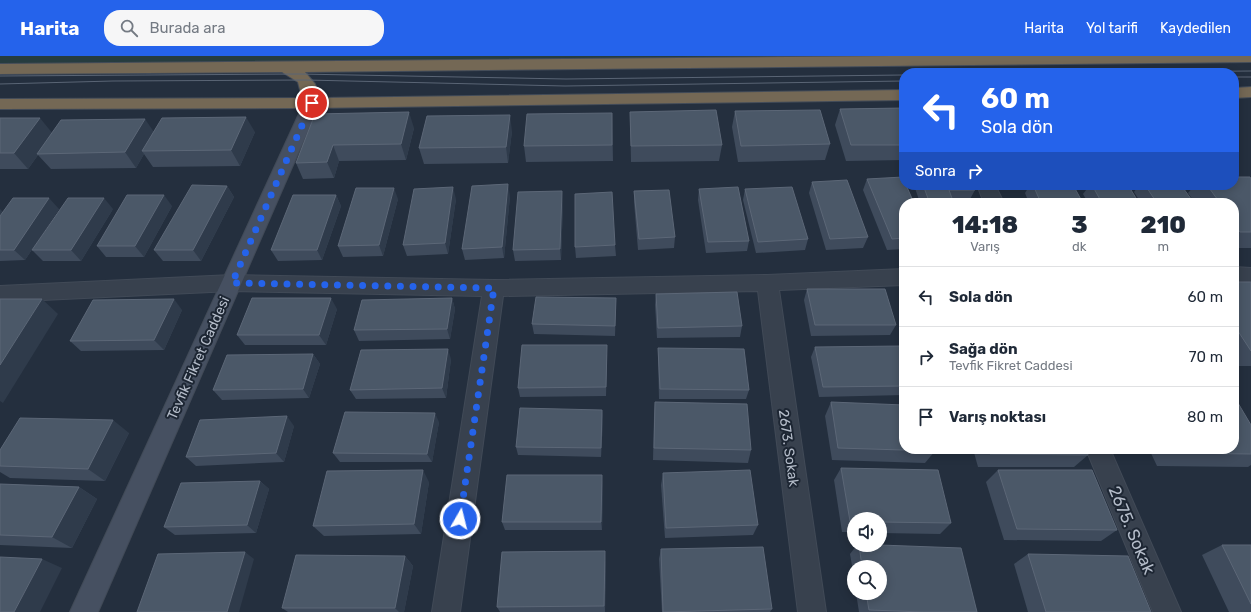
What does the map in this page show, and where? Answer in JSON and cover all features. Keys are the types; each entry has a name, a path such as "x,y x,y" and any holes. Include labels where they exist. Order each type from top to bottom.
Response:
{"highway":[{"path":"0,69 284,67 816,59 1251,57"},
{"path":"284,67 299,74 306,80 312,103"},
{"path":"1239,93 1251,92"},
{"path":"0,104 312,103 899,95"}],"street":[{"name":"Tevfik Fikret Caddesi","path":"84,612 312,103"},
{"path":"1239,275 1251,276"},
{"path":"0,294 232,283 494,288 767,283 899,278"},
{"name":"2673. Sokak","path":"767,283 812,612"},
{"path":"446,612 494,288"},
{"name":"2675. Sokak","path":"1100,454 1167,612"}],"green space":[{"path":"0,56 815,56 816,61 0,67"}],"building":[{"path":"899,108 899,145 851,145 840,109"},
{"path":"716,110 722,145 631,146 630,112"},
{"path":"820,110 830,144 741,146 735,111"},
{"path":"409,112 401,144 333,145 327,162 296,163 315,114"},
{"path":"612,113 612,145 524,146 527,114"},
{"path":"510,115 506,147 419,148 427,116"},
{"path":"246,117 231,150 142,151 162,118"},
{"path":"0,118 40,118 14,153 0,153"},
{"path":"145,119 125,152 37,154 61,120"},
{"path":"899,177 899,190 908,190 912,198 899,198 899,238 892,239 867,179"},
{"path":"1239,177 1250,177 1251,232 1240,232 1239,231 1239,198 1216,198 1211,190 1239,190"},
{"path":"847,180 868,237 830,239 812,182"},
{"path":"508,184 502,247 462,249 472,186"},
{"path":"192,185 227,186 193,250 154,250"},
{"path":"453,187 445,243 403,245 414,189"},
{"path":"738,187 749,241 708,242 699,189"},
{"path":"792,187 808,239 758,242 745,189"},
{"path":"356,188 394,188 379,245 338,246"},
{"path":"669,190 675,237 639,239 634,191"},
{"path":"925,190 949,190 952,198 928,198"},
{"path":"1035,190 1076,190 1080,198 1039,198"},
{"path":"1095,190 1131,190 1136,198 1099,198"},
{"path":"1148,190 1185,190 1190,198 1154,198"},
{"path":"562,191 560,249 513,250 518,192"},
{"path":"612,192 615,245 575,247 575,194"},
{"path":"127,195 164,195 135,246 97,246"},
{"path":"293,195 336,195 317,250 271,250"},
{"path":"13,198 49,198 14,250 0,250 0,216"},
{"path":"68,198 104,198 71,250 32,250"},
{"path":"1239,282 1251,282 1251,351 1239,333"},
{"path":"807,289 885,289 896,325 815,325"},
{"path":"737,292 742,326 658,328 656,294"},
{"path":"536,297 616,298 615,326 532,324"},
{"path":"252,298 331,298 319,335 237,335"},
{"path":"452,298 447,329 354,330 362,300"},
{"path":"0,299 42,299 0,365"},
{"path":"174,299 154,340 70,341 93,300"},
{"path":"522,345 607,345 606,387 518,388"},
{"path":"899,346 899,386 823,387 815,347"},
{"path":"658,348 744,349 749,390 660,389"},
{"path":"448,349 442,388 350,390 361,350"},
{"path":"313,354 303,389 213,390 227,355"},
{"path":"655,402 747,404 751,450 654,448"},
{"path":"831,402 899,405 899,450 838,448"},
{"path":"1239,405 1251,425 1251,454 1239,454"},
{"path":"520,408 602,410 601,448 516,447"},
{"path":"345,412 435,413 427,454 333,453"},
{"path":"287,416 276,453 186,457 200,420"},
{"path":"20,418 113,420 88,469 0,466 0,450"},
{"path":"990,454 1088,454 1088,455"},
{"path":"841,468 938,470 951,523 887,522 887,512 848,512"},
{"path":"423,470 414,524 313,526 327,471"},
{"path":"750,470 758,525 666,528 663,473"},
{"path":"998,470 1092,470 1117,530 1017,529"},
{"path":"507,475 602,475 601,522 502,522"},
{"path":"260,481 247,525 164,527 181,483"},
{"path":"0,484 79,487 52,537 0,535"},
{"path":"887,545 961,548 977,612 869,610 867,600 887,600 887,560 861,560 860,552 887,552"},
{"path":"1222,545 1251,545 1251,604"},
{"path":"763,547 772,609 663,612 661,549"},
{"path":"605,551 604,606 497,607 502,552"},
{"path":"245,552 227,612 137,612 158,554"},
{"path":"1028,554 1128,556 1151,612 1046,612"},
{"path":"296,555 405,556 395,608 282,608"},
{"path":"0,557 42,559 14,612 0,612"}],"tram line":[{"path":"1239,71 1251,71"},
{"path":"0,76 299,74 566,79 899,75"},
{"path":"1239,77 1251,77"},
{"path":"0,84 113,81 306,80 565,86 899,81"}],"route":[{"path":"312,103 232,283 494,288 460,519"}]}
